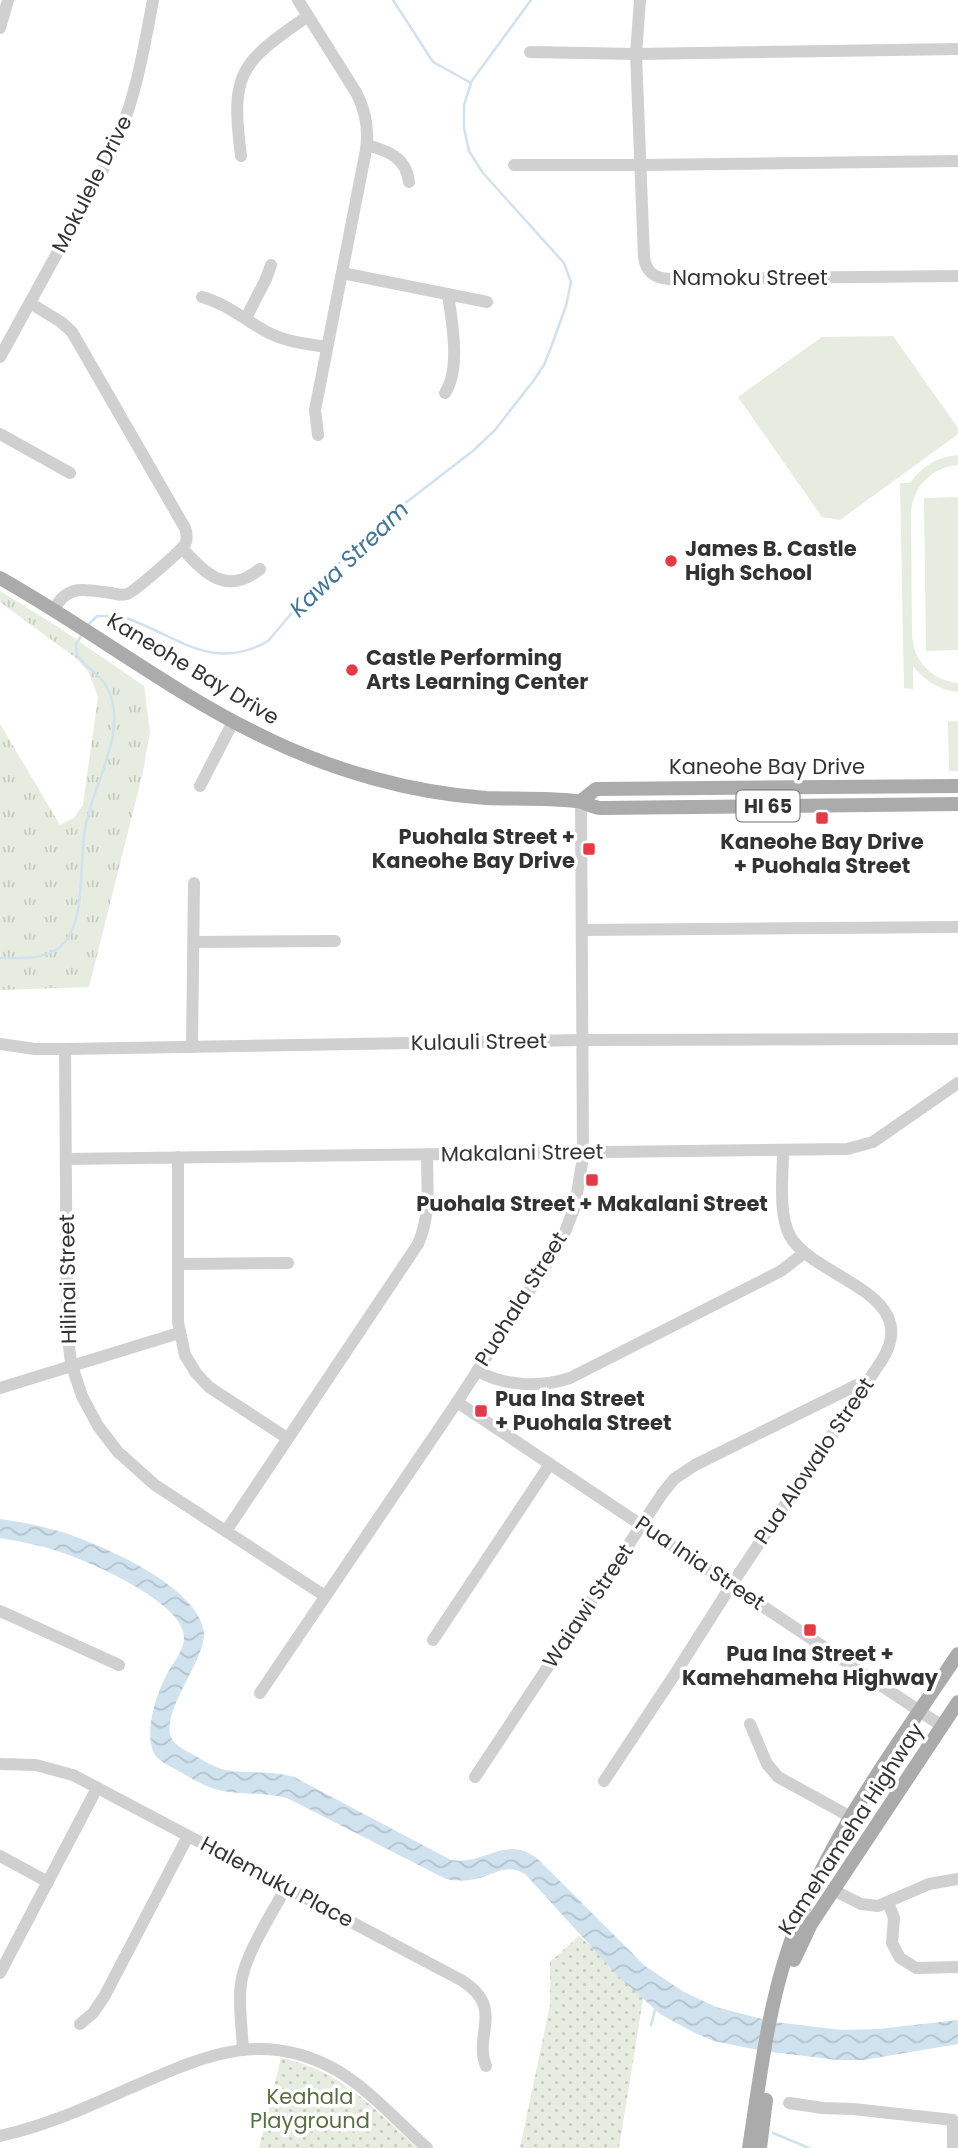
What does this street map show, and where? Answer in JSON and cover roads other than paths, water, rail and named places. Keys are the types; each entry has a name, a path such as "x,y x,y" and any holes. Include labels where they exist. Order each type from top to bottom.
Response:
{"main road":[{"name":"Kaneohe Bay Drive","path":"0,578 54,609 158,678 268,740 320,761 401,784 484,797 581,801 596,808 958,804"},
{"name":"Kaneohe Bay Drive","path":"581,801 596,789 958,786"},
{"path":"713,789 713,807"},
{"name":"Kamehameha Highway","path":"749,2148 790,1944 818,1877 851,1817 958,1654"},
{"name":"Kamehameha Highway","path":"775,2015 797,1951 811,1924 958,1702"},
{"path":"818,1877 833,1890"},
{"name":"Kamehameha Highway","path":"760,2148 768,2058"}],"street":[{"path":"0,28 8,0"},
{"name":"Mokulele Drive","path":"0,357 110,157 125,124 134,97 153,0"},
{"path":"298,0 361,102 368,130 315,410 318,435"},
{"name":"Namoku Street","path":"640,0 635,54 644,257 649,272 657,278 958,276"},
{"path":"241,156 236,104 243,76 260,51 308,16"},
{"path":"530,52 635,54 958,49"},
{"path":"367,145 398,157 406,169 409,182"},
{"path":"514,165 958,161"},
{"path":"246,318 271,265"},
{"path":"342,273 487,302"},
{"path":"445,393 451,383 453,371 453,324 448,294"},
{"path":"202,297 223,304 267,332 284,339 327,347"},
{"path":"30,303 61,321 75,338 186,528 187,540 182,548 129,594 75,590 61,598 54,609"},
{"path":"0,435 70,473"},
{"path":"182,548 201,569 219,580 240,580 260,569"},
{"path":"200,786 233,722"},
{"name":"Puohala Street","path":"260,1693 457,1402 552,1256 565,1231 579,1190 583,1152 581,801"},
{"path":"192,1047 194,883"},
{"path":"582,930 958,927"},
{"path":"194,942 335,941"},
{"name":"Kulauli Street","path":"0,1044 35,1049 65,1049 582,1040 958,1040"},
{"name":"Hilinai Street","path":"65,1049 67,1329 72,1366 89,1411 97,1426 118,1452 155,1485 325,1596"},
{"name":"Makalani Street","path":"66,1159 847,1149 873,1142 958,1083"},
{"name":"Pua Alowalo Street","path":"604,1780 886,1354 890,1340 890,1325 885,1312 871,1296 804,1253 790,1237 784,1221 783,1150"},
{"path":"226,1531 418,1244 428,1211 427,1154"},
{"path":"177,1157 179,1333 186,1355 202,1380 217,1394 287,1438"},
{"path":"477,1371 507,1383 544,1383 570,1378 781,1271 804,1253"},
{"path":"178,1264 288,1264"},
{"path":"0,1388 179,1333"},
{"name":"Waiawi Street","path":"475,1777 668,1486 688,1469 869,1379"},
{"name":"Pua Inia Street","path":"457,1402 942,1726"},
{"path":"433,1640 550,1464"},
{"path":"0,1611 119,1665"},
{"path":"750,1724 767,1764 778,1777 851,1817"},
{"name":"Halemuku Place","path":"0,1764 22,1763 73,1775 467,1984 481,2000 486,2014 482,2053 486,2066"},
{"path":"1,1969 97,1788"},
{"path":"80,2024 93,2013 104,1997 188,1836"},
{"path":"0,1856 48,1882"},
{"path":"833,1890 867,1906 883,1905 929,1884 958,1879"},
{"path":"243,2050 240,1992 242,1975 286,1887"},
{"path":"888,1902 894,1921 892,1943 900,1958 916,1968 958,1967"},
{"path":"0,2136 52,2122 201,2058 262,2049 292,2053 336,2070 362,2088 426,2148"},
{"path":"789,2102 823,2108 953,2120 953,2148"}],"water":[{"path":"0,1519 54,1530 100,1547 146,1570 186,1600 198,1616 204,1633 197,1659 175,1705 170,1732 178,1746 208,1763 225,1770 294,1777 451,1860 475,1859 517,1849 528,1853 540,1861 645,1966 684,1992 716,2007 774,2022 842,2030 879,2029 958,2020 958,2044 863,2060 838,2060 763,2051 714,2041 660,2014 617,1975 526,1875 519,1871 501,1870 468,1880 446,1879 287,1798 223,1791 193,1779 158,1758 151,1745 150,1735 159,1693 183,1643 180,1625 153,1597 111,1573 57,1551 0,1538"}],"waterway":[{"name":"Kawa Stream","path":"88,625 97,616 121,617 197,649 214,653 249,650 268,641 308,594 351,551 395,511 474,450 495,430 544,365 566,306 571,282 564,263 483,173 469,151 464,128 464,105 471,83 433,62 393,0"},
{"path":"471,82 531,0"},
{"name":"Kawa Stream","path":"0,958 35,957 51,953 65,942 76,919 85,829 109,751 114,720 113,705 107,687 77,655 76,644 83,633"},
{"path":"651,2025 656,2006"},
{"path":"773,2133 809,2148"}],"place":[{"name":"James B. Castle High School","path":"671,561"},
{"name":"Castle Performing Arts Learning Center","path":"352,670"},
{"name":"Kaneohe Bay Drive + Puohala Street","path":"822,818"},
{"name":"Puohala Street + Kaneohe Bay Drive","path":"589,849"},
{"name":"Puohala Street + Makalani Street","path":"592,1180"},
{"name":"Pua Ina Street + Puohala Street","path":"481,1411"},
{"name":"Pua Ina Street + Kamehameha Highway","path":"810,1630"}],"park label":[{"name":"Keahala Playground","path":"310,2109"}]}
